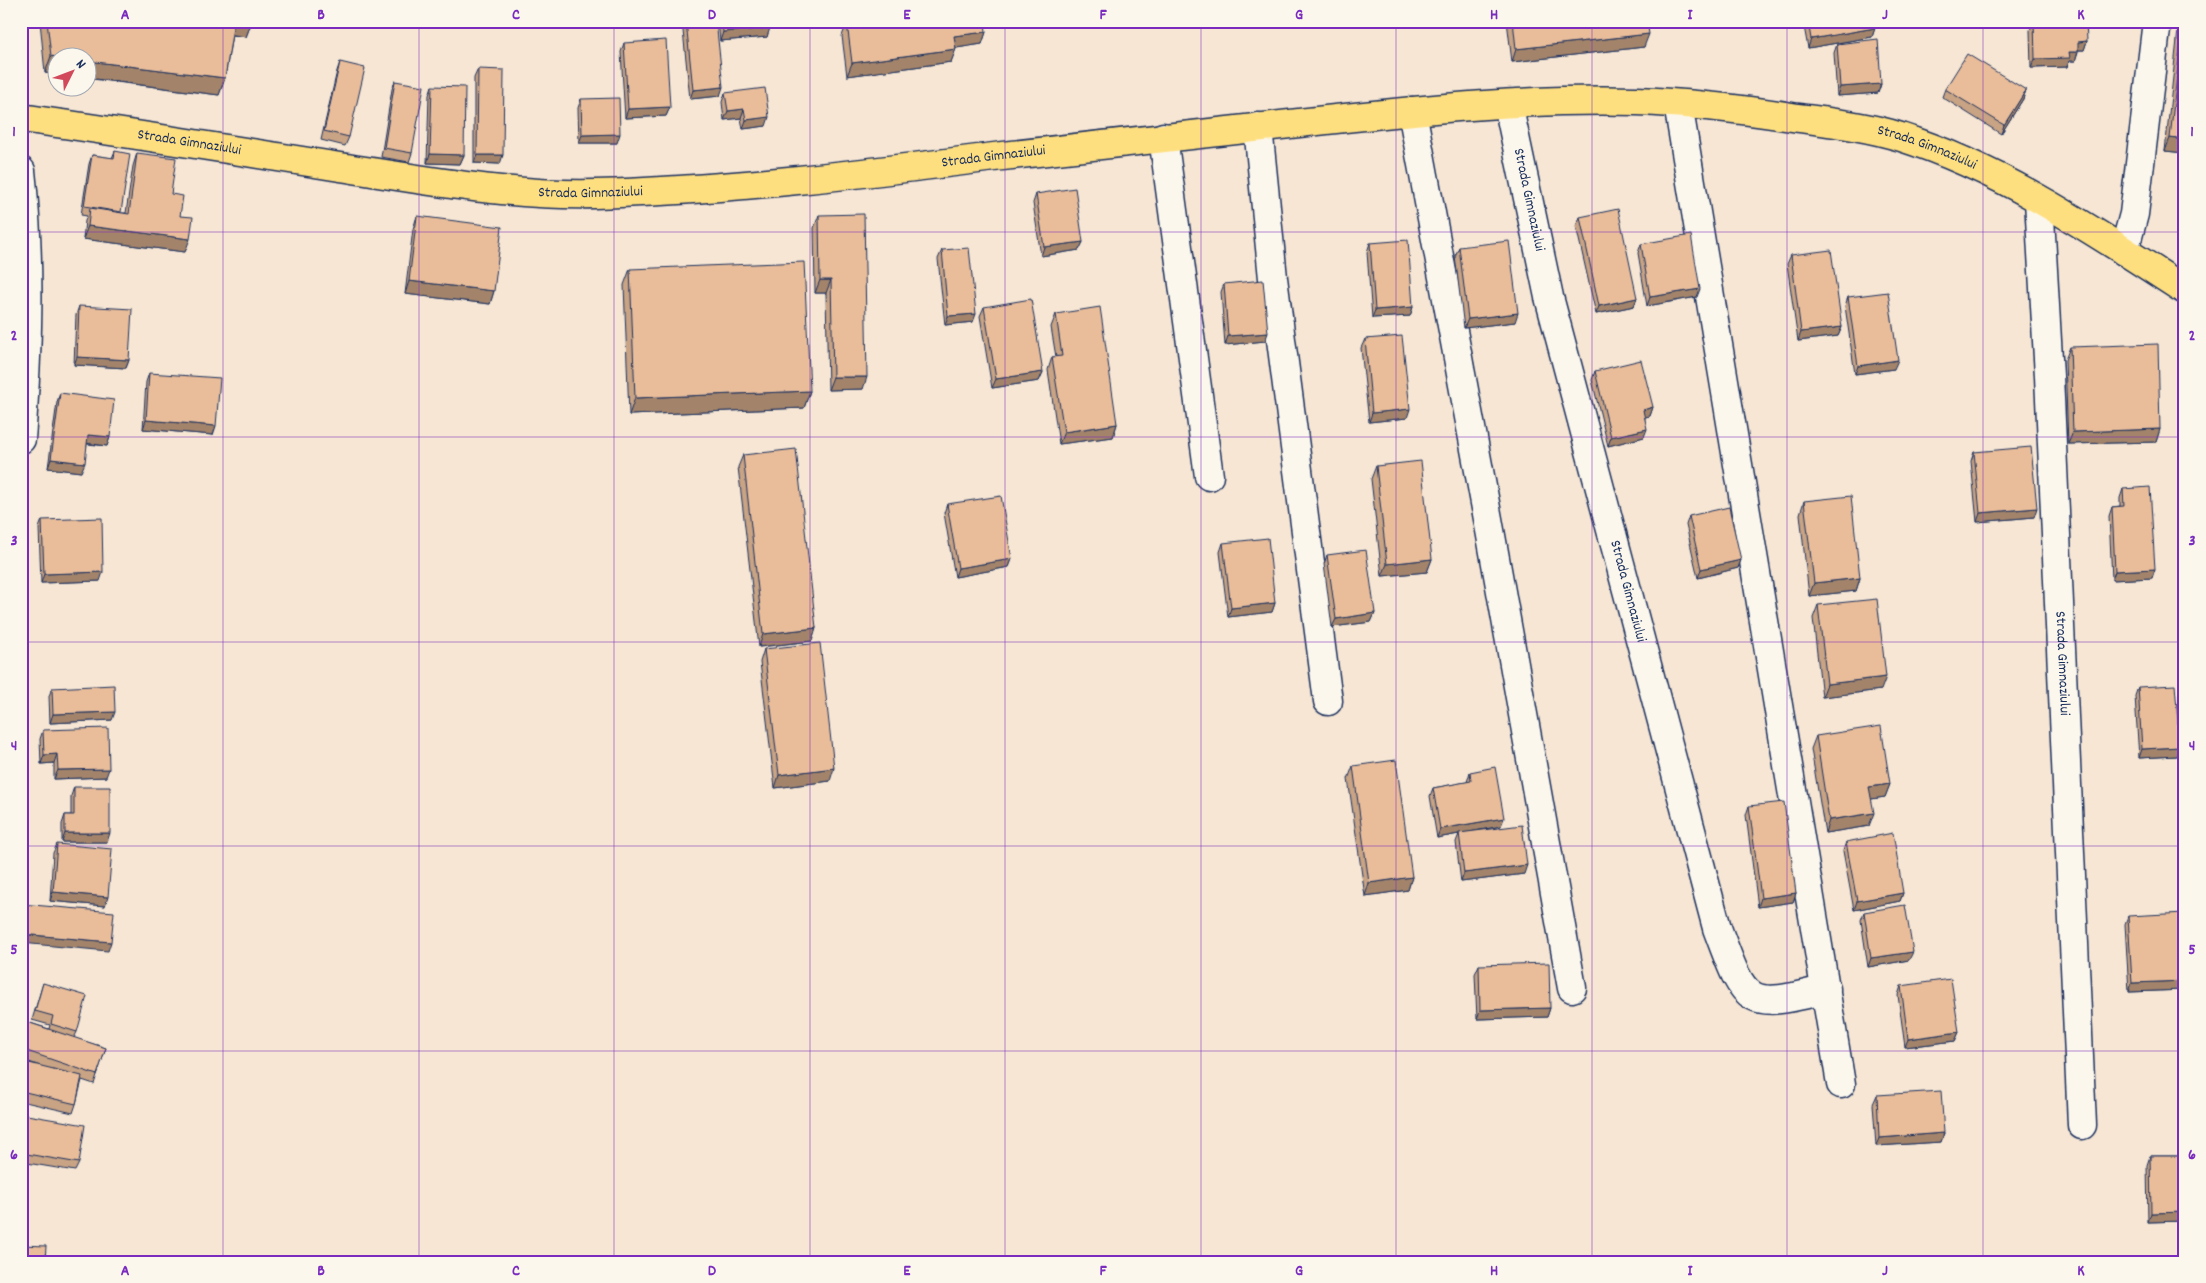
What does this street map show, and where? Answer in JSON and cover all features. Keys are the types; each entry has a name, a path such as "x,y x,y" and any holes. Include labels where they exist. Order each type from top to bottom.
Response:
{"main road":[{"name":"Strada Gimnaziului","path":"21,118 122,132 461,186 523,192 588,194 692,190 1412,111 1508,104 1592,101 1719,107 1829,122 1898,136 1974,166 2039,200 2185,290"}],"street":[{"path":"2124,251 2134,214 2157,21"},
{"name":"Strada Gimnaziului","path":"1508,104 1549,297 1717,928 1734,971 1746,992 1763,1001 1787,1000 1826,989"},
{"path":"1678,104 1841,1084"},
{"path":"1412,111 1488,519 1572,988"},
{"path":"1258,127 1276,298 1328,700"},
{"path":"1163,137 1209,476"},
{"path":"21,171 29,290 27,357 21,439"},
{"name":"Strada Gimnaziului","path":"2039,200 2051,415 2082,1125"}],"building":[{"path":"47,21 234,21 225,78 98,62 98,48 50,48"},
{"path":"686,21 716,21 723,87 693,90"},
{"path":"722,21 770,21 770,28 723,32"},
{"path":"863,21 985,21 986,32 954,36 956,49 852,63 847,23"},
{"path":"1513,21 1647,21 1649,34 1516,49"},
{"path":"1808,21 1874,21 1875,28 1811,39"},
{"path":"2034,21 2086,21 2087,41 2078,42 2078,52 2069,52 2070,58 2035,59"},
{"path":"2183,21 2185,21 2185,140 2170,138"},
{"path":"1878,39 1881,84 1840,87 1837,44"},
{"path":"666,40 670,107 628,109 624,43"},
{"path":"1967,54 2026,90 2004,125 1945,89"},
{"path":"340,62 365,68 349,137 324,131"},
{"path":"478,69 504,70 503,155 477,155"},
{"path":"395,81 424,86 412,153 384,148"},
{"path":"432,86 465,87 464,155 430,154"},
{"path":"765,88 769,117 746,120 744,109 728,111 725,93"},
{"path":"619,98 620,134 582,135 581,99"},
{"path":"115,151 130,154 121,212 84,206 92,155 114,158"},
{"path":"137,153 176,158 171,194 183,196 180,216 193,217 190,239 88,226 90,208 129,214"},
{"path":"1075,188 1083,242 1044,247 1036,194"},
{"path":"1618,209 1637,298 1599,306 1580,217"},
{"path":"864,214 867,377 833,377 831,280 820,280 819,215"},
{"path":"417,216 502,227 494,291 409,281"},
{"path":"1691,235 1700,289 1650,297 1641,244"},
{"path":"1408,240 1413,307 1375,310 1370,243"},
{"path":"1509,241 1518,313 1468,319 1459,247"},
{"path":"969,248 976,314 948,316 942,250"},
{"path":"1831,250 1842,327 1801,332 1791,255"},
{"path":"804,262 810,391 635,398 630,269"},
{"path":"1263,280 1268,333 1228,336 1224,284"},
{"path":"1888,292 1898,360 1858,366 1848,297"},
{"path":"1031,299 1043,372 996,379 984,307"},
{"path":"79,306 132,309 129,360 77,357"},
{"path":"1100,307 1117,424 1064,432 1052,357 1062,356 1056,314"},
{"path":"1402,336 1410,409 1372,413 1365,339"},
{"path":"2158,344 2160,429 2073,432 2070,347"},
{"path":"1641,360 1653,407 1643,410 1647,429 1611,437 1595,371"},
{"path":"149,373 220,378 216,426 146,420"},
{"path":"60,393 114,400 110,437 88,435 85,463 51,459"},
{"path":"2031,447 2037,508 1980,513 1974,452"},
{"path":"796,449 816,628 763,634 743,455"},
{"path":"1421,461 1432,559 1387,564 1376,466"},
{"path":"2150,487 2155,569 2115,571 2112,507 2124,506 2123,489"},
{"path":"1001,496 1012,559 958,568 947,504"},
{"path":"1851,496 1860,578 1814,583 1804,501"},
{"path":"1729,507 1741,560 1701,569 1689,516"},
{"path":"102,518 103,572 44,574 42,520"},
{"path":"1268,538 1275,603 1231,608 1223,543"},
{"path":"1366,550 1375,613 1336,619 1327,555"},
{"path":"1877,599 1886,677 1827,684 1818,605"},
{"path":"820,643 834,768 779,775 764,649"},
{"path":"114,685 115,712 53,714 52,688"},
{"path":"2175,685 2180,747 2142,749 2138,687"},
{"path":"1881,726 1890,784 1869,787 1874,813 1829,820 1816,736"},
{"path":"108,728 109,769 58,770 57,754 44,755 43,730"},
{"path":"1396,760 1412,877 1369,883 1353,766"},
{"path":"1495,767 1504,818 1440,829 1433,788 1471,781 1470,772"},
{"path":"74,787 110,787 110,833 65,833 65,815 74,815"},
{"path":"1784,802 1796,893 1761,898 1749,806"},
{"path":"1522,825 1527,865 1464,873 1459,833"},
{"path":"1893,833 1903,893 1857,901 1846,842"},
{"path":"57,844 112,849 108,897 53,892"},
{"path":"21,904 114,912 111,942 21,934"},
{"path":"1905,905 1913,952 1871,958 1864,912"},
{"path":"2185,913 2185,981 2132,983 2128,916"},
{"path":"1549,963 1550,1008 1480,1010 1479,965"},
{"path":"1951,979 1959,1032 1908,1039 1901,986"},
{"path":"43,983 87,996 77,1032 51,1024 53,1016 35,1011"},
{"path":"21,1020 106,1048 97,1075 21,1049"},
{"path":"21,1061 82,1076 76,1104 21,1091"},
{"path":"1941,1091 1944,1133 1879,1138 1877,1095"},
{"path":"21,1114 85,1125 79,1163 21,1153"},
{"path":"2150,1156 2185,1156 2185,1212 2151,1213"},
{"path":"21,1245 46,1246 45,1262 21,1262"}]}
